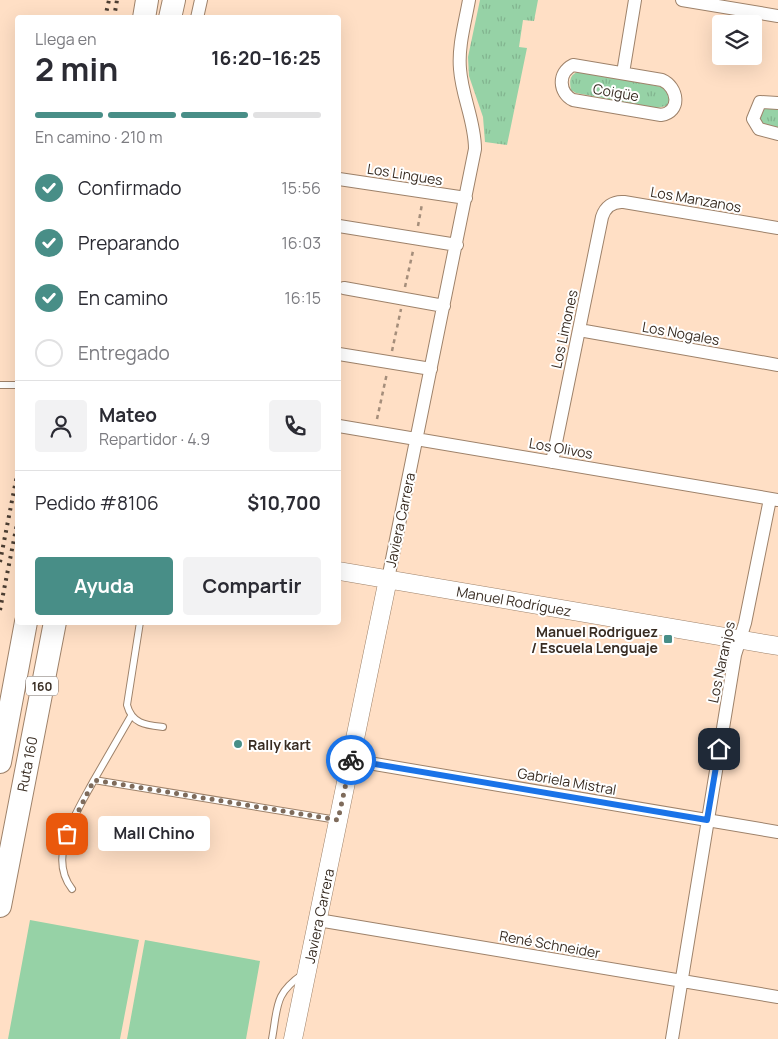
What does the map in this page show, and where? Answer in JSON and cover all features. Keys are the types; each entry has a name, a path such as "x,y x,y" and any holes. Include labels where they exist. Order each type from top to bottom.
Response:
{"highway":[{"path":"144,15 147,0"},
{"path":"171,15 174,0"},
{"name":"Ruta 160","path":"0,762 25,625"},
{"name":"Ruta 160","path":"0,906 54,625"}],"street":[{"path":"198,15 201,0"},
{"name":"Javiera Carrera","path":"293,1039 457,245 475,149 475,135 462,84 459,54 469,0"},
{"name":"Coigüe","path":"623,73 635,0"},
{"path":"682,0 778,16"},
{"name":"Coigüe","path":"573,65 623,73 667,82 675,94 676,102 672,110 660,114 573,100 566,96 562,88 563,74 573,65"},
{"path":"778,103 760,102 753,119 759,129 778,134"},
{"name":"Los Lingues","path":"341,179 466,198"},
{"name":"Los Manzanos","path":"610,204 624,202 778,228"},
{"name":"Los Limones","path":"552,462 602,217 610,204"},
{"path":"341,226 457,245"},
{"path":"344,288 444,306"},
{"name":"Los Nogales","path":"579,330 778,365"},
{"path":"341,354 431,369"},
{"name":"Los Olivos","path":"341,426 774,499"},
{"name":"Los Naranjos","path":"672,1039 736,655 774,499"},
{"name":"Manuel Rodríguez","path":"341,571 778,646"},
{"name":"Gabriela Mistral","path":"351,760 778,832"},
{"name":"René Schneider","path":"318,920 778,997"}],"lane":[{"path":"0,385 15,385"},
{"path":"72,889 64,872 65,844 71,824 131,716 127,699 139,625"},
{"path":"131,716 145,725 163,727"},
{"path":"94,780 338,820"},
{"path":"272,1039 282,992 287,985 307,971"}],"green space":[{"path":"480,0 538,0 534,21 523,20 519,47 527,48 507,145 485,142 483,117 469,76 468,57"},
{"path":"580,71 667,88 672,100 666,106 657,108 576,93 571,90 570,80 574,74"},
{"path":"767,106 778,108 778,129 764,125 759,117 761,109"},
{"path":"30,920 139,940 120,1039 8,1039"},
{"path":"145,940 260,961 246,1039 127,1039"}],"railway":[{"path":"106,15 109,0"},
{"path":"114,15 117,0"},
{"path":"0,562 15,485"},
{"path":"0,610 15,534"}],"way so far":[{"path":"67,834 94,780 338,820 351,760"}],"place":[{"name":"Manuel Rodriguez / Escuela Lenguaje","path":"668,639"},
{"name":"Rally kart","path":"238,744"},
{"name":"Mall Chino","path":"67,834"}],"route":[{"path":"351,760 707,820 719,749"}]}
